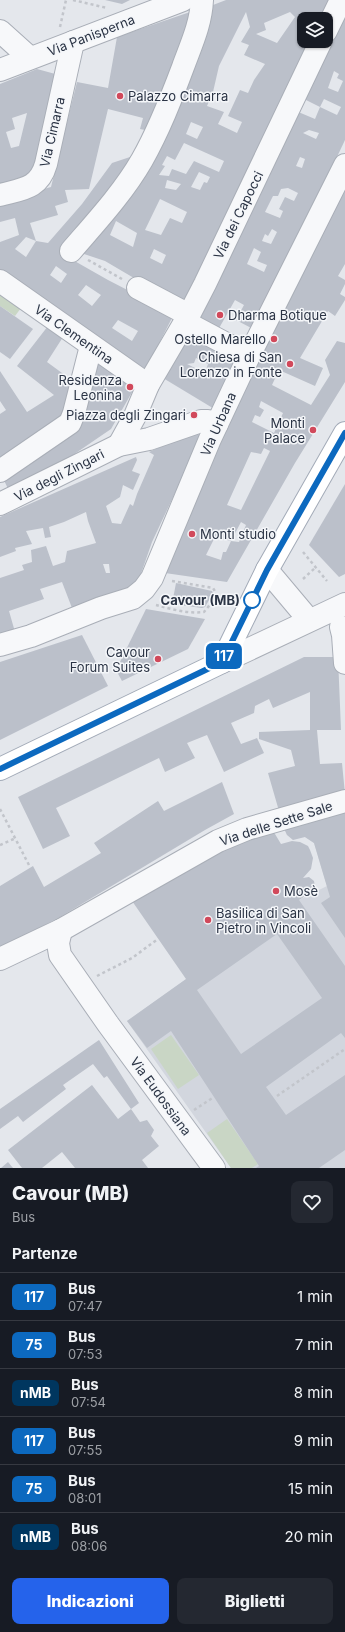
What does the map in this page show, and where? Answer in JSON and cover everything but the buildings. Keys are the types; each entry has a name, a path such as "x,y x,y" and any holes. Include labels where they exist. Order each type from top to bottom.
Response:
{"main road":[{"path":"0,770 222,662 267,570 345,433"}],"street":[{"name":"Via Panisperna","path":"0,70 30,58 66,36 183,0"},
{"path":"71,251 126,184 156,135 196,30 202,0"},
{"path":"333,17 341,0"},
{"path":"0,31 30,58"},
{"name":"Via Cimarra","path":"0,195 32,185 42,176 46,164 66,36"},
{"name":"Via dei Capocci","path":"148,385 187,319 318,48"},
{"name":"Via Urbana","path":"0,645 31,636 133,598 144,589 152,578 217,424 249,356 345,165"},
{"name":"Via Clementina","path":"0,281 148,385"},
{"path":"138,288 249,356"},
{"path":"0,471 70,423 74,413 91,346"},
{"path":"119,445 135,416 148,385"},
{"path":"119,445 149,439 201,421 208,421 217,424"},
{"name":"Via degli Zingari","path":"0,504 119,445"},
{"path":"267,570 309,620"},
{"path":"222,662 345,604"},
{"path":"341,627 343,634 345,663"},
{"name":"Via delle Sette Sale","path":"0,959 60,930 200,850 226,837 247,829 345,801"},
{"name":"Via Eudossiana","path":"60,930 58,943 60,955 108,1024 214,1168"}],"path":[{"path":"66,0 66,36"},
{"path":"73,0 85,1 92,4"},
{"path":"71,251 138,288"},
{"path":"303,552 327,581"},
{"path":"303,579 316,567"},
{"path":"171,609 197,613 204,612 216,593 213,588 176,581"},
{"path":"212,601 217,604"},
{"path":"0,809 30,867"},
{"path":"0,845 16,838"},
{"path":"80,984 132,958 158,939"},
{"path":"277,1096 345,1049"},
{"path":"197,1108 214,1097"}],"shaded area":[{"path":"345,805 345,1168 231,1168 127,1021 299,900 327,886 314,843 305,837 287,835 283,826"}],"green space":[{"path":"0,294 21,308 15,316 0,306"},
{"path":"171,1035 199,1075 178,1089 151,1049"},
{"path":"227,1119 258,1164 252,1168 231,1168 207,1133"}],"bus line":[{"name":"117","path":"0,769 222,662 267,570 345,433"}],"place":[{"name":"Palazzo Cimarra","path":"120,96"},
{"name":"Dharma Botique","path":"220,315"},
{"name":"Ostello Marello","path":"274,339"},
{"name":"Chiesa di San Lorenzo in Fonte","path":"290,364"},
{"name":"Residenza Leonina","path":"130,387"},
{"name":"Piazza degli Zingari","path":"194,415"},
{"name":"Monti Palace","path":"313,430"},
{"name":"Monti studio","path":"192,534"},
{"name":"Cavour (MB)","path":"252,600"},
{"name":"Cavour Forum Suites","path":"158,659"},
{"name":"Mosè","path":"276,891"},
{"name":"Basilica di San Pietro in Vincoli","path":"208,920"}]}
